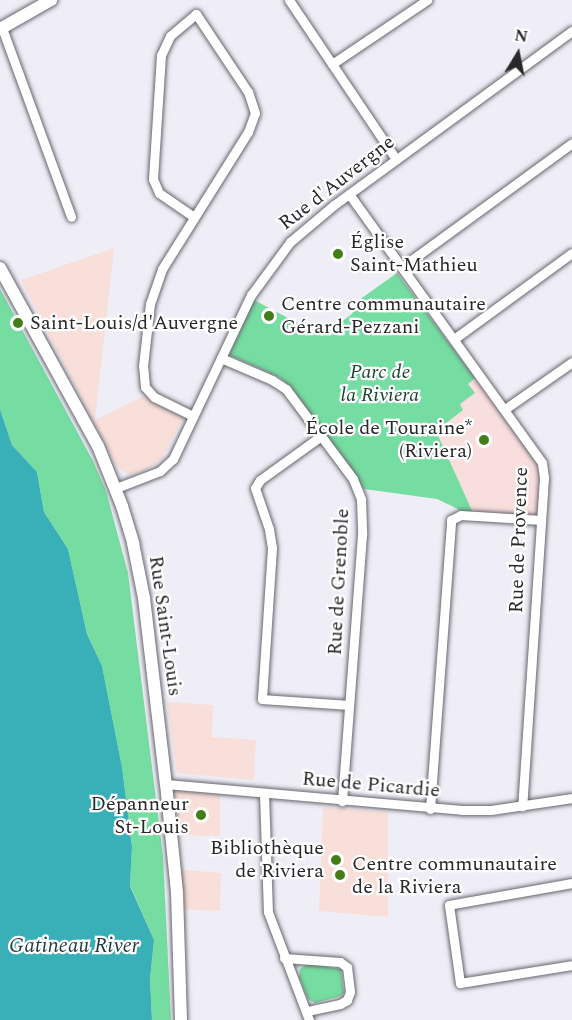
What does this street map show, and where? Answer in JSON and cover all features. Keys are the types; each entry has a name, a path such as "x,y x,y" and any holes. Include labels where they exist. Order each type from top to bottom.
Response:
{"main road":[{"path":"1,28 51,0"},
{"name":"Rue Saint-Louis","path":"0,268 89,428 116,488 140,575 177,893 181,1020"}],"street":[{"path":"289,0 396,159"},
{"path":"332,64 427,0"},
{"path":"193,416 148,392 142,374 153,292 162,269 248,132 255,113 248,92 196,14 170,36 161,55 153,179 156,190 194,217"},
{"path":"1,28 71,217"},
{"name":"Rue d'Auvergne","path":"116,488 165,468 173,459 251,295 272,264 297,235 396,159 572,31"},
{"path":"402,267 572,143"},
{"name":"Rue de Provence","path":"349,194 542,463 541,520 522,806"},
{"path":"454,339 572,253"},
{"name":"Rue de Grenoble","path":"221,358 272,380 286,389 353,479 362,500 362,535 342,801"},
{"path":"505,409 572,362"},
{"path":"321,435 260,480 255,488 269,529 272,548 262,699 349,705"},
{"path":"430,809 451,520 461,515 541,520"},
{"name":"Rue de Picardie","path":"166,784 472,811 572,798"},
{"path":"264,793 268,912 284,958 307,1016 347,1000 350,992 348,967 340,962 284,958"},
{"path":"572,883 449,905 460,983 572,965"}],"shaded area":[{"path":"114,248 95,420 144,396 184,417 161,460 146,470 129,475 117,467 21,280"},
{"name":"École de Touraine* (Riviera)","path":"480,374 539,457 541,520 474,515 435,431 463,410 460,404 468,384"},
{"path":"167,702 213,705 212,737 256,740 254,780 177,773"},
{"path":"175,791 220,793 220,836 180,835"},
{"path":"323,807 388,812 388,917 319,911"},
{"path":"175,869 221,873 220,911 177,909"}],"green space":[{"name":"Parc de la Riviera","path":"397,273 475,378 468,384 475,393 460,404 463,410 436,431 474,515 461,515 458,509 437,499 364,489 291,387 279,377 229,355 254,300 322,336 352,314 359,300"},
{"path":"0,289 93,461 106,491 128,573 163,856 171,1020 152,1020 150,979 154,940 130,885 132,847 122,767 102,666 87,634 68,549 44,512 37,472 12,445 0,409"},
{"path":"307,964 341,969 344,993 341,996 315,1003 308,999 299,977 300,969"}],"water":[{"name":"Gatineau River","path":"0,409 12,445 37,472 44,512 68,549 87,634 102,666 122,767 132,847 130,886 154,940 150,979 152,1020 0,1020"}],"place":[{"name":"Église Saint-Mathieu","path":"338,254"},
{"name":"Centre communautaire Gérard-Pezzani","path":"269,316"},
{"name":"Saint-Louis/d'Auvergne","path":"18,323"},
{"name":"École de Touraine* (Riviera)","path":"484,440"},
{"name":"Dépanneur St-Louis","path":"201,815"},
{"name":"Bibliothèque de Riviera","path":"336,860"},
{"name":"Centre communautaire de la Riviera","path":"340,875"}]}
